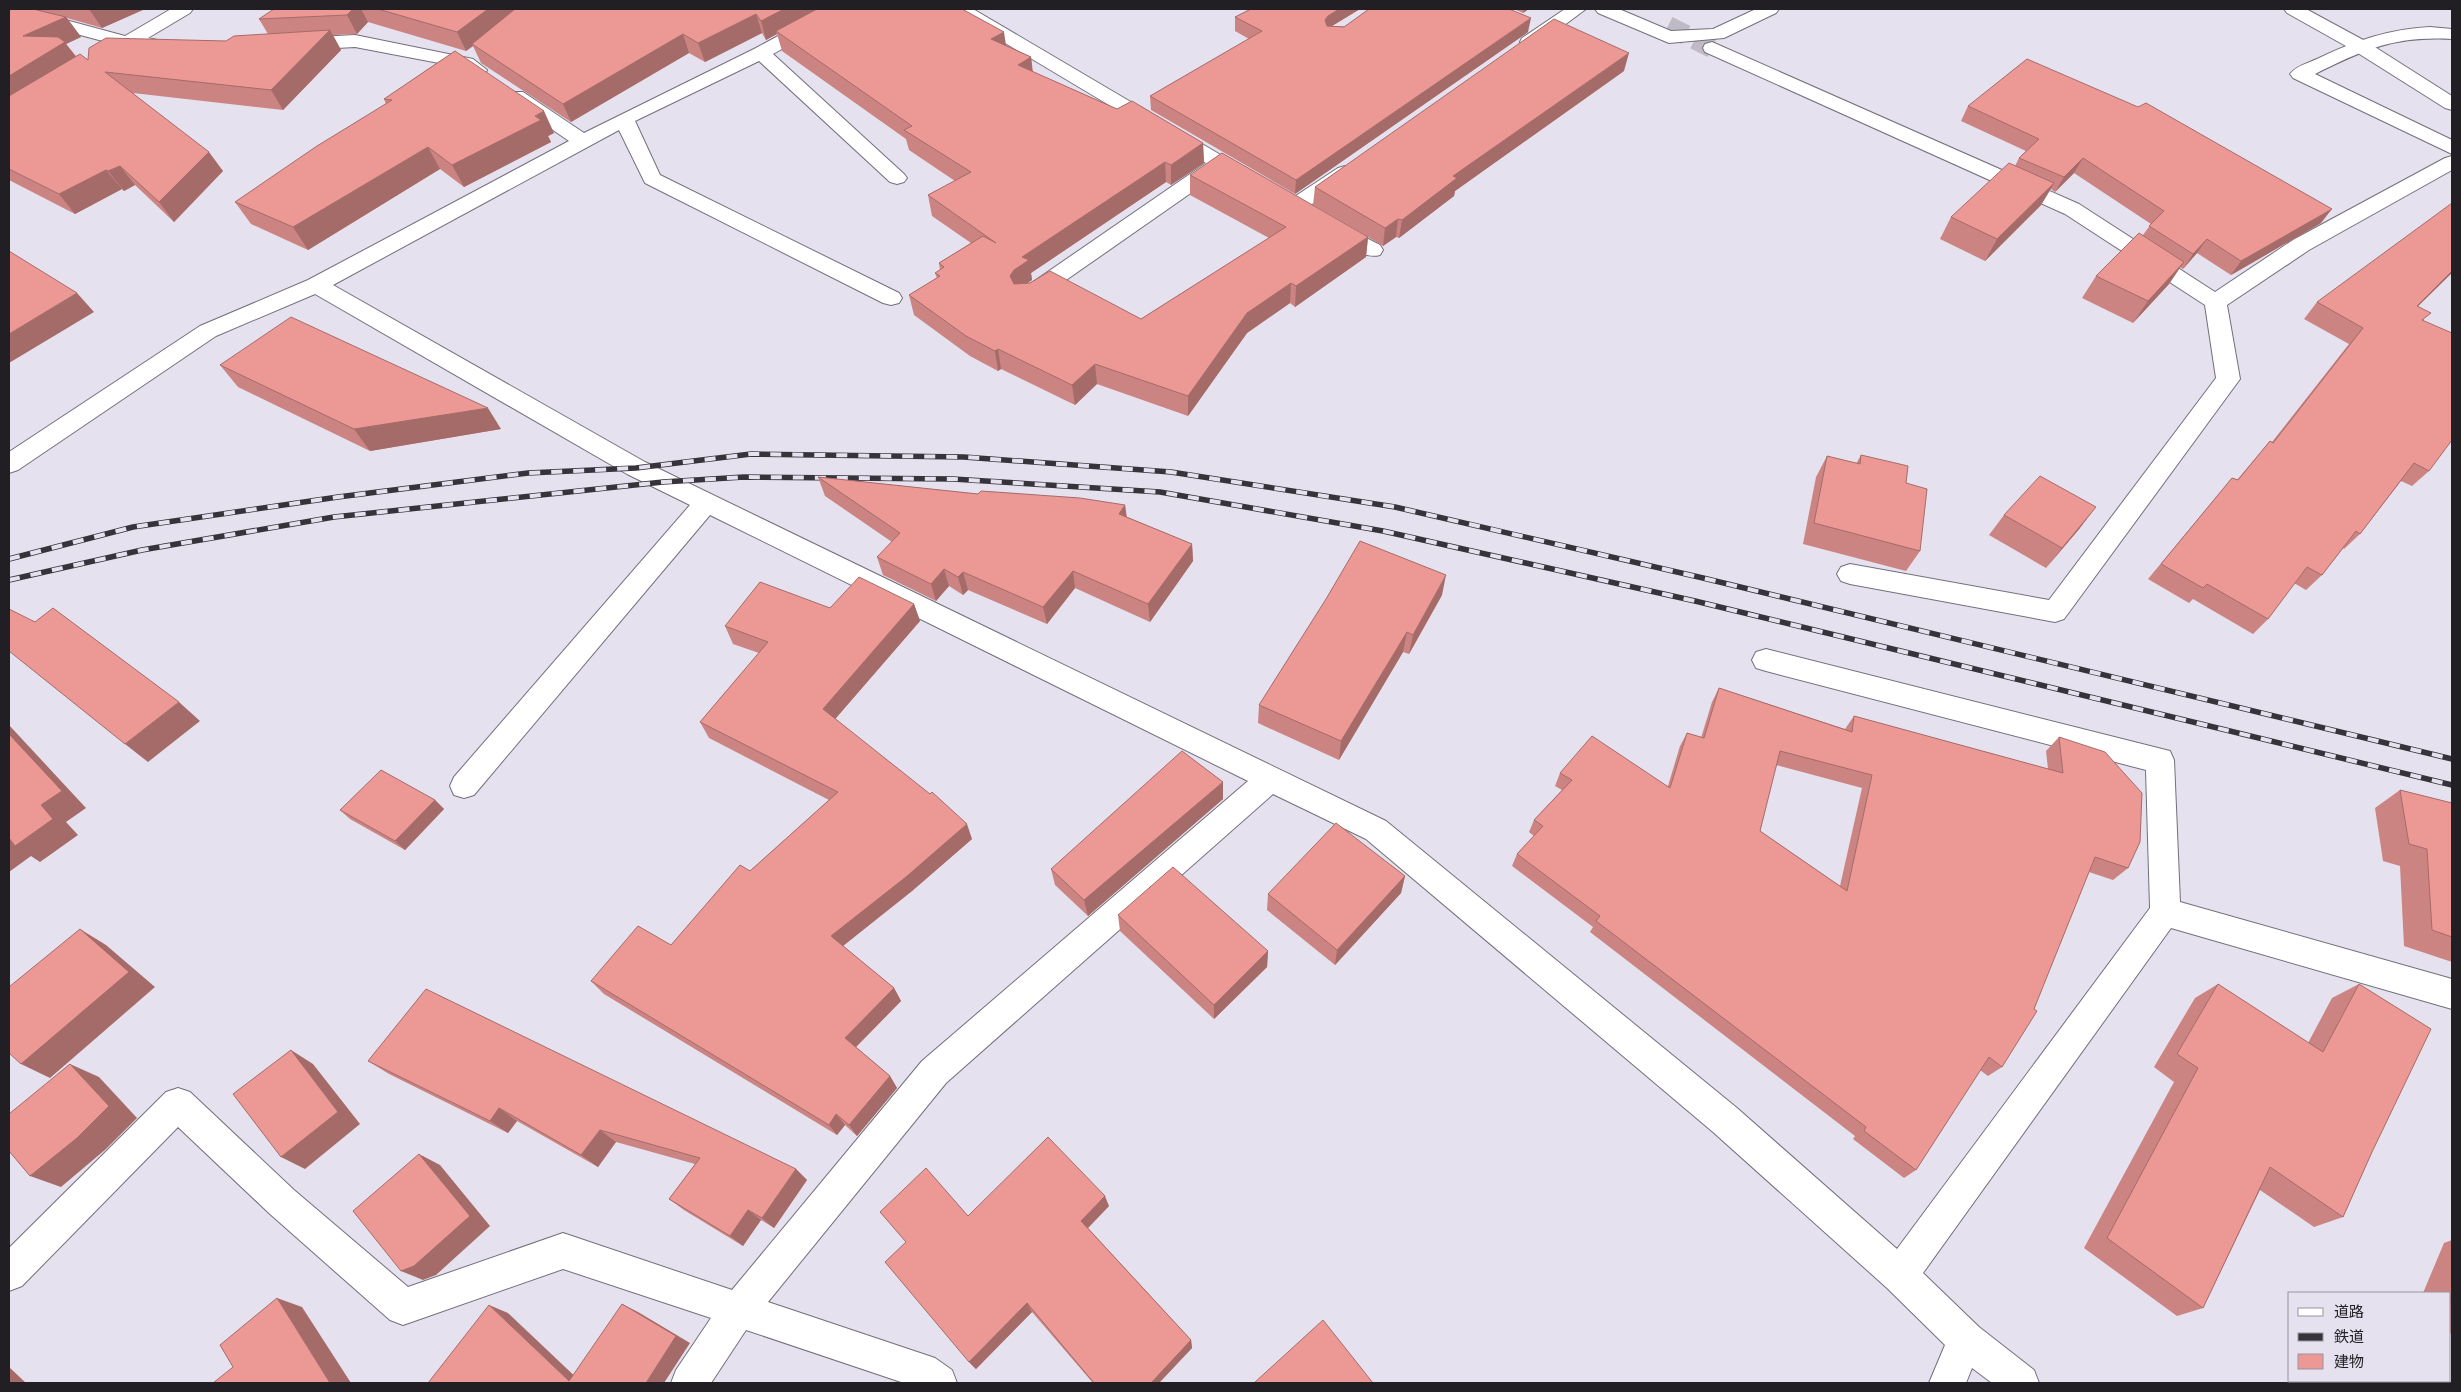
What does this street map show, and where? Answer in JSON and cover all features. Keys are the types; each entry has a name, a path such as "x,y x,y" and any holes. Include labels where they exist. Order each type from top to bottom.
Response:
{"street":[{"path":"103,57 184,9"},
{"path":"9,464 208,331 316,285 624,119 761,53 841,9"},
{"path":"962,9 1220,163 1372,250"},
{"path":"1513,54 1537,28 1577,9"},
{"path":"1604,9 1669,37 1718,34 1770,9"},
{"path":"1638,9 1668,26"},
{"path":"2293,9 2360,46 2452,104"},
{"path":"9,10 127,42 166,45"},
{"path":"2452,34 2394,34 2360,46 2300,74 2452,148"},
{"path":"280,46 355,41 466,63 583,141"},
{"path":"1712,48 2072,209 2215,302 2228,379 2055,612 1850,574"},
{"path":"466,63 481,51"},
{"path":"761,53 897,178"},
{"path":"624,119 652,179 892,298"},
{"path":"1278,197 1359,161"},
{"path":"2215,302 2301,245 2452,162"},
{"path":"1026,297 1062,284 1220,163"},
{"path":"316,285 636,468 1376,830 1725,1120 1900,1275 1966,1340 2022,1383"},
{"path":"464,786 706,503"},
{"path":"1766,660 2122,753 2160,760 2166,912 1900,1275"},
{"path":"689,1383 739,1309 934,1072 1270,779"},
{"path":"2166,912 2452,994"},
{"path":"9,1273 178,1104 282,1202 403,1307 563,1251 922,1371 939,1383"},
{"path":"1947,1383 1966,1340"}],"building":[{"path":"9,9 33,9 66,17 23,36 58,37 65,42 9,76"},
{"path":"274,9 353,9 347,15 259,19"},
{"path":"378,9 488,9 457,32"},
{"path":"515,9 784,9 761,21 756,14 698,43 683,34 563,104 472,44"},
{"path":"817,9 962,9 1004,32 991,39 1031,57 1018,65 1117,109 1132,101 1203,143 1171,165 1165,162 1022,257 1029,260 1014,270 1010,276 1014,284 1030,283 1050,271 1141,319 1286,227 1190,175 1222,153 1368,237 1296,286 1291,283 1247,313 1188,396 1095,364 1072,385 998,349 995,351 966,336 909,295 940,276 935,273 944,267 939,263 983,236 996,243 928,195 971,172 904,130 912,126 776,31"},
{"path":"1251,9 1339,9 1325,20 1327,26 1344,27 1369,9 1509,9 1531,18 1296,180 1150,96 1262,31 1235,17"},
{"path":"1554,19 1629,53 1453,176 1457,178 1402,220 1398,219 1385,228 1315,187"},
{"path":"330,30 271,90 105,72 209,152 159,202 120,166 108,171 106,170 59,194 9,169 9,96 80,54 88,60 89,48 106,38 226,41 234,36"},
{"path":"455,51 544,111 535,116 541,120 452,165 428,147 293,227 235,202 317,146 392,100 384,99"},
{"path":"2027,59 2138,107 2146,103 2332,209 2241,261 2207,239 2193,254 2149,226 2164,211 2083,158 2064,177 2019,158 2039,139 1968,106"},
{"path":"2009,163 2054,183 1997,239 1951,217"},
{"path":"2452,203 2452,271 2417,306 2431,313 2422,320 2452,333 2452,440 2429,471 2414,463 2360,534 2356,531 2322,575 2307,567 2268,619 2207,584 2203,588 2161,564 2232,478 2238,480 2270,441 2273,443 2363,328 2317,302"},
{"path":"2139,233 2184,262 2148,301 2096,276"},
{"path":"9,251 77,293 9,334"},
{"path":"291,317 488,408 354,429 220,365"},
{"path":"1861,455 1908,466 1906,483 1927,489 1920,551 1814,523 1827,456 1860,464"},
{"path":"2040,476 2096,507 2062,548 2004,515"},
{"path":"818,477 978,494 981,491 1080,498 1125,505 1119,514 1192,544 1148,604 1073,571 1043,607 963,572 958,577 944,569 931,584 877,557 900,533"},
{"path":"1360,541 1446,575 1413,635 1407,632 1341,741 1259,705"},
{"path":"859,577 914,604 823,709 930,794 932,792 967,824 906,877 831,936 894,988 845,1038 890,1076 849,1125 836,1114 829,1125 591,981 638,926 671,945 740,865 750,871 838,792 700,722 768,642 725,626 760,582 830,608"},
{"path":"53,608 179,702 125,744 9,651 9,609 35,622"},
{"path":"1719,688 1852,732 1854,716 2063,773 2059,737 2105,752 2142,793 2140,842 2128,868 2095,857 2034,1009 2037,1011 2002,1067 1989,1057 1916,1170 1864,1131 1866,1127 1596,921 1600,916 1517,854 1543,826 1534,820 1572,780 1560,773 1592,736 1670,788 1687,733 1704,738","holes":["1780,751 1872,775 1847,891 1760,831"]},
{"path":"9,734 62,791 41,805 53,819 15,846 9,838"},
{"path":"1182,751 1223,782 1084,900 1051,869"},
{"path":"381,770 435,800 395,841 340,810"},
{"path":"2400,790 2452,803 2452,937 2432,930 2427,849 2409,844"},
{"path":"1336,823 1405,876 1337,950 1268,894"},
{"path":"1173,867 1268,951 1214,1005 1118,915"},
{"path":"80,929 129,972 21,1064 9,1053 9,987"},
{"path":"2218,984 2323,1052 2359,984 2431,1029 2343,1217 2270,1167 2203,1308 2107,1238 2198,1068 2177,1054"},
{"path":"426,989 796,1169 762,1218 748,1210 730,1236 669,1199 700,1158 600,1130 581,1155 499,1108 490,1121 368,1061"},
{"path":"291,1050 338,1112 281,1157 233,1094"},
{"path":"70,1064 109,1106 77,1138 30,1176 9,1151 9,1114"},
{"path":"1048,1137 1105,1196 1081,1221 1191,1340 1151,1383 1094,1383 1027,1303 969,1362 885,1262 906,1242 880,1212 926,1168 968,1216"},
{"path":"419,1154 470,1216 414,1266 401,1271 353,1211"},
{"path":"277,1298 330,1383 213,1383 233,1367 220,1345"},
{"path":"622,1304 676,1336 646,1383 428,1383 489,1305 569,1381"},
{"path":"1323,1320 1373,1383 1254,1383"}],"tunnel":[{"path":"1668,26 1712,48"}],"railway":[{"path":"9,559 133,527 338,497 528,473 636,468 751,454 964,457 1171,472 1395,507 1703,578 2452,759"},
{"path":"9,580 142,550 334,517 663,482 744,477 953,479 1160,492 1383,531 1695,601 2452,785"}]}
